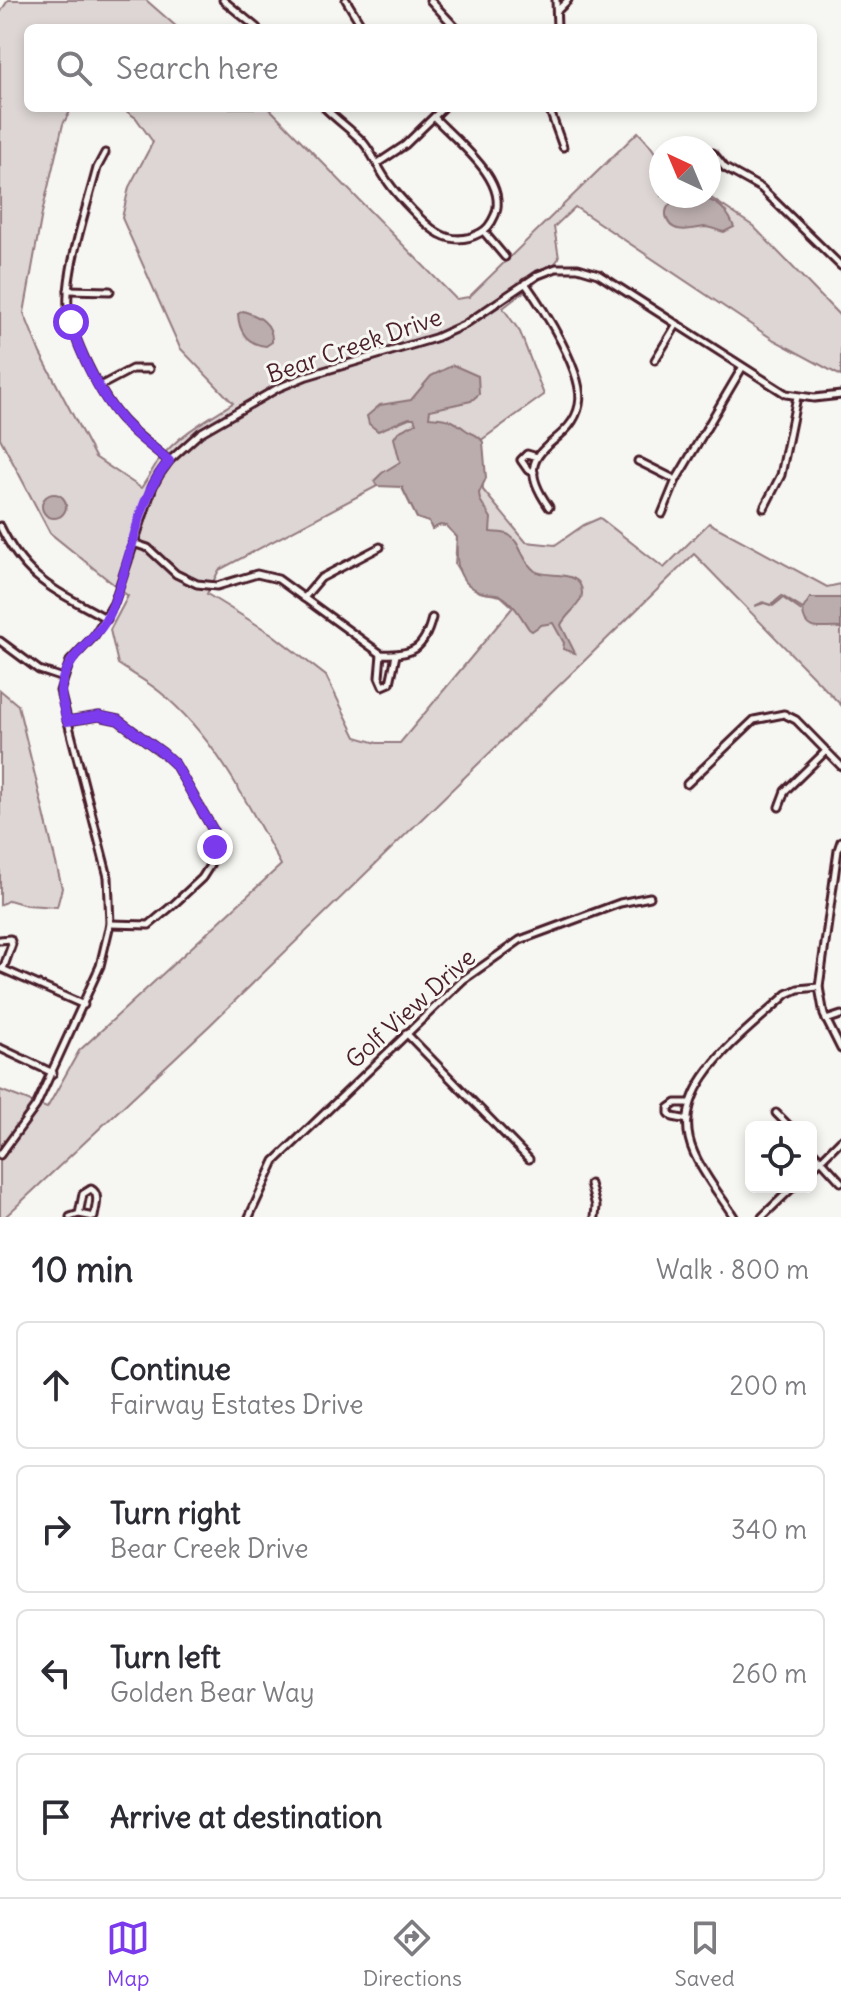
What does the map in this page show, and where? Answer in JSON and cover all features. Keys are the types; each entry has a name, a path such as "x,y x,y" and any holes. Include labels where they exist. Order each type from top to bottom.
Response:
{"street":[{"path":"223,0 252,24"},
{"path":"346,0 361,24"},
{"path":"430,0 452,24"},
{"path":"556,0 557,24"},
{"path":"558,9 568,0"},
{"path":"329,112 362,142 388,182 437,233 451,239 468,239 484,232 494,220 498,206 495,183 434,117"},
{"path":"378,163 405,145 439,112"},
{"path":"550,112 563,147"},
{"path":"105,153 97,168 68,290 68,305 76,338 120,418 169,461"},
{"path":"721,163 761,188 841,266"},
{"path":"484,232 505,257"},
{"name":"Bear Creek Drive","path":"63,678 70,661 107,619 153,486 169,461 200,433 278,388 307,376 435,338 464,325 525,283 556,268 578,268 598,274 786,394 814,398 841,395"},
{"path":"525,283 553,323 580,389 580,402 572,421 537,457 534,472 537,491 549,507"},
{"path":"68,290 110,291"},
{"path":"655,360 677,324"},
{"path":"662,514 676,480 742,368"},
{"path":"100,386 132,369 149,369"},
{"path":"764,508 781,475 797,397"},
{"path":"534,472 528,470 521,460 527,454 537,457"},
{"path":"638,461 676,480"},
{"path":"0,526 19,560 32,574 107,619"},
{"path":"133,543 148,548 176,574 197,584 217,586 257,574 278,579 381,654 396,655 416,649 427,636 432,618"},
{"path":"304,598 321,578 380,547"},
{"path":"0,641 39,670 63,678 60,691 108,877 110,924 100,966 53,1073 36,1106 0,1155"},
{"path":"381,654 379,677 383,686 390,683 396,655"},
{"path":"687,784 754,720 784,714 796,720 841,766"},
{"path":"67,721 99,716 118,720 175,764 213,830 214,856 209,867 202,878 173,905 149,925 110,924"},
{"path":"779,807 785,791 826,751"},
{"path":"841,841 819,987 826,1020 841,1049"},
{"name":"Golf View Drive","path":"249,1217 275,1161 463,980 520,940 620,903 650,897"},
{"path":"0,940 10,939 12,944 1,968 84,1005"},
{"path":"734,1217 694,1153 688,1120 690,1103 711,1067 787,994 798,989 819,987"},
{"path":"826,1020 841,1015"},
{"path":"406,1033 529,1159"},
{"path":"0,1048 53,1073"},
{"path":"688,1120 673,1117 669,1108 676,1103 690,1103"},
{"path":"776,1113 784,1121"},
{"path":"817,1164 841,1140"},
{"path":"817,1156 841,1182"},
{"path":"590,1184 596,1206 595,1217"},
{"path":"70,1217 79,1214 94,1217 97,1196 91,1189 83,1194 79,1214"},
{"path":"762,1217 787,1193"}],"shaded area":[{"path":"8,0 146,0 173,24 24,24 24,112 70,112 63,124 42,213 24,313 40,353 95,457 141,488 158,461 174,444 233,403 180,348 122,218 129,187 153,142 136,118 128,112 273,112 456,299 469,297 638,132 649,145 649,208 721,208 721,205 753,226 841,317 841,376 774,340 575,207 554,227 559,258 540,279 503,308 520,332 544,395 480,441 483,490 526,542 555,545 600,518 664,568 709,523 827,587 841,584 841,705 694,554 209,1026 5,1217 0,1217 0,1090 47,1108 79,1051 281,865 229,772 197,729 160,692 118,664 110,630 128,596 50,533 0,438 0,13","holes":["398,485 417,518 429,522 432,529 446,526 457,537 455,564 466,582 480,592 501,596 513,607 400,743 377,743 356,737 326,676 272,634 207,594 219,570 377,486"]},
{"path":"721,207 734,227 724,232 707,227 676,229 668,222 667,208"},
{"path":"243,311 264,321 272,335 272,342 266,346 260,345 246,336 240,327 238,314"},
{"path":"453,365 478,376 479,394 471,401 430,410 429,417 453,421 483,442 486,478 479,493 491,518 490,532 504,533 513,538 535,571 571,577 581,585 579,602 561,625 575,653 563,649 564,643 553,623 541,625 532,631 505,598 472,588 459,569 457,537 447,526 432,529 429,522 417,518 402,487 377,486 374,481 400,462 394,438 398,432 416,423 414,418 409,418 378,431 369,424 367,416 380,405 411,400 431,376"},
{"path":"54,494 63,497 66,506 63,515 54,518 45,515 42,506 45,497"},
{"path":"782,596 803,609 810,598 841,598 841,628 811,627 803,612 783,598 773,606 764,603 755,606 763,602 771,605"},
{"path":"0,690 18,705 62,888 57,907 26,905 9,900 0,905"}],"route":[{"path":"71,322 82,353 110,404 131,429 169,461 153,486 107,619 70,661 63,678 60,691 67,721 99,716 118,720 163,753 175,764 213,830 215,847"}]}
